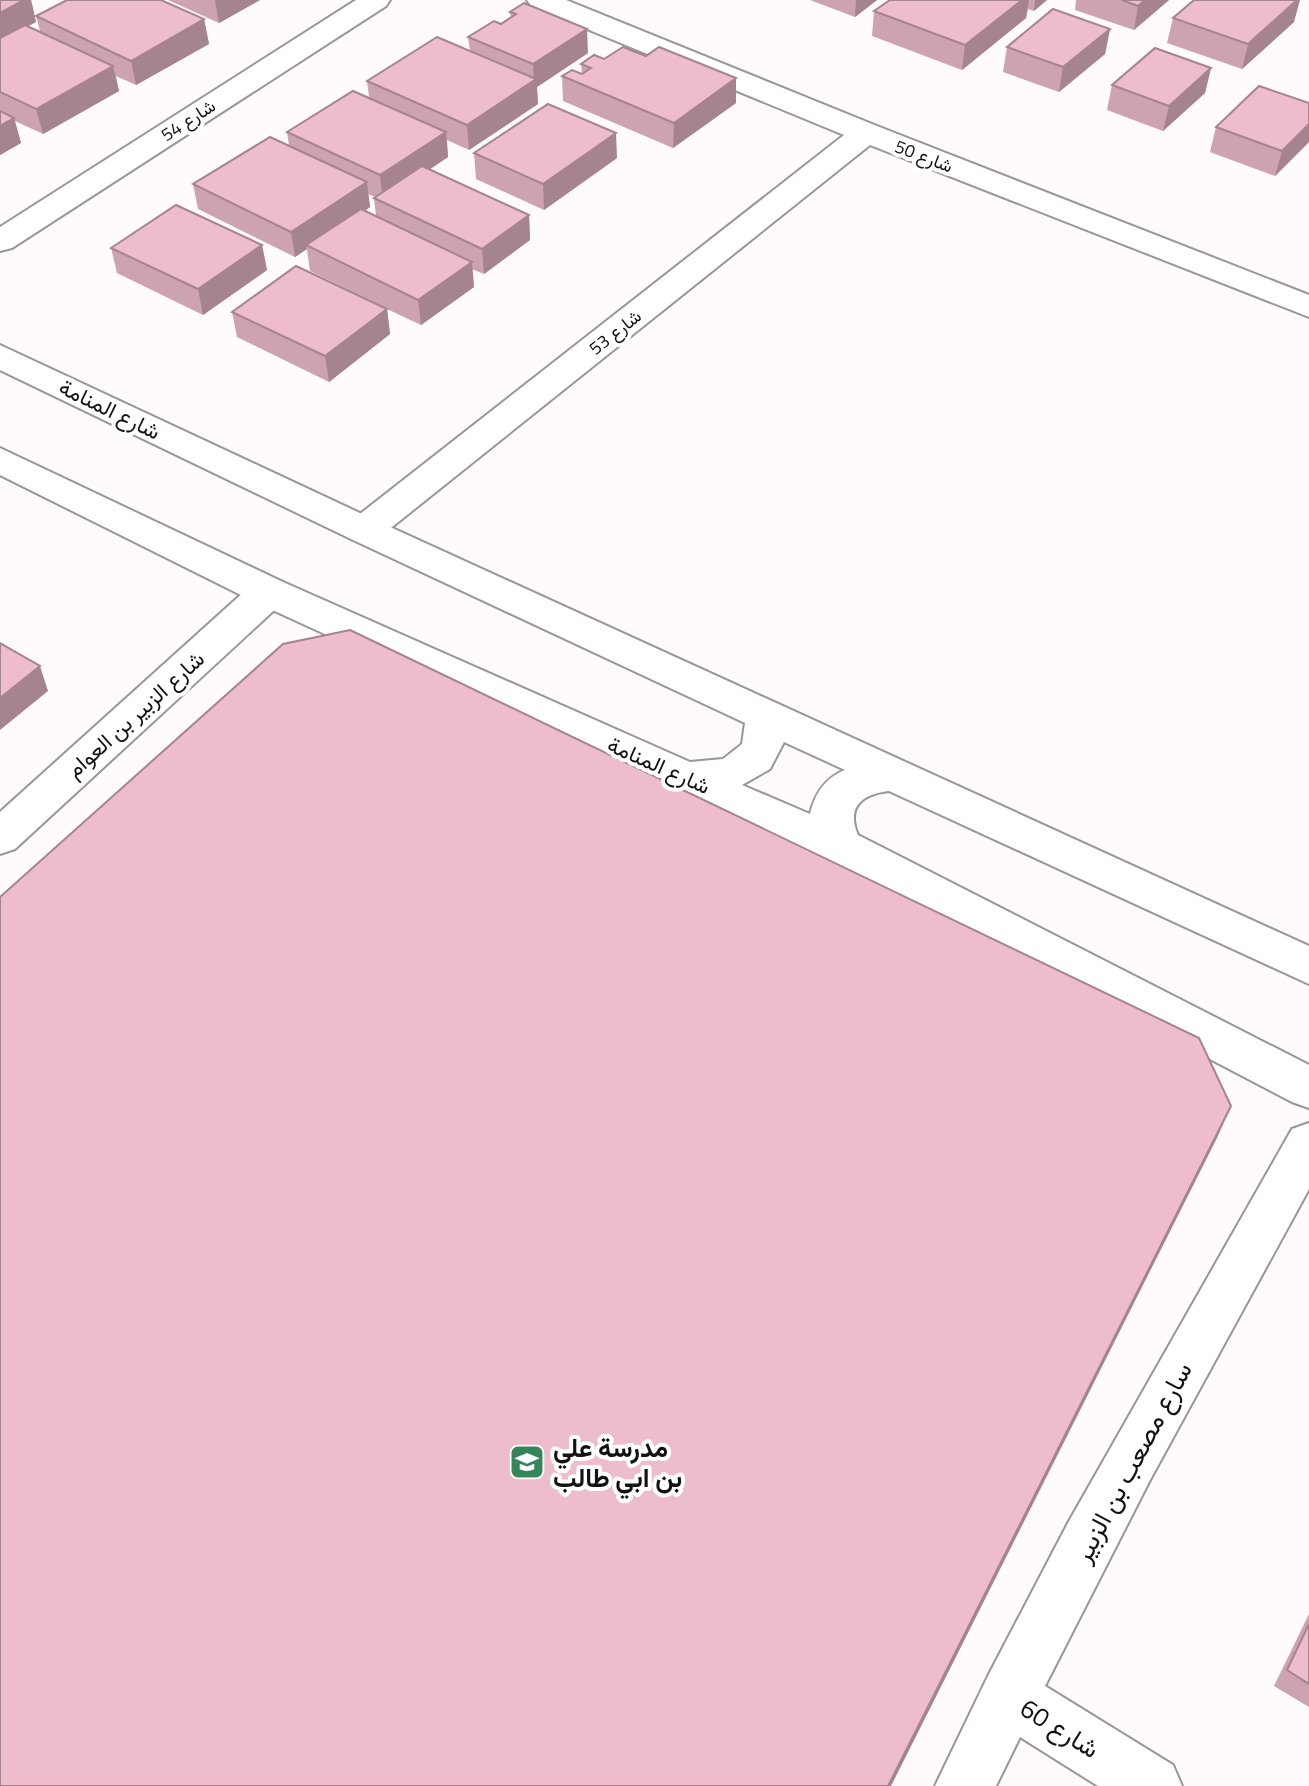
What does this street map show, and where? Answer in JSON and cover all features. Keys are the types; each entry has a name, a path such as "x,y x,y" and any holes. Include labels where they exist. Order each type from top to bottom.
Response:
{"street":[{"name":"شارع 54","path":"0,241 376,0"},
{"name":"شارع 50","path":"541,0 866,133 1309,307"},
{"name":"شارع 53","path":"364,530 866,133"},
{"name":"شارع المنامة","path":"0,356 364,530 1309,966"},
{"name":"شارع المنامة","path":"0,460 269,592 428,665 841,846 1309,1088"},
{"name":"شارع الزبير بن العوام","path":"0,837 269,592"},
{"path":"690,778 717,777 742,769 760,754 768,735 766,716"},
{"path":"841,846 831,829 830,811 838,795 852,782 873,775 896,774"},
{"name":"سارع مصعب بن الزبير","path":"965,1786 1008,1696 1206,1321 1309,1144"},
{"name":"شارع 60","path":"1008,1696 1152,1786"}],"building":[{"path":"0,0 24,0 0,13"},
{"path":"67,0 161,0 204,19 131,61 36,16"},
{"path":"890,0 1022,0 965,45 874,11"},
{"path":"1122,0 1145,0 1138,6"},
{"path":"1194,0 1297,0 1248,44 1173,18"},
{"path":"524,3 587,29 533,64 468,37 494,21 501,24 516,14 510,12"},
{"path":"1053,9 1110,29 1063,67 1007,47"},
{"path":"25,25 113,66 36,109 0,92 0,38"},
{"path":"437,37 536,79 467,125 367,81"},
{"path":"623,47 646,56 659,47 736,78 674,123 562,76 572,70 582,74 591,68 581,64 594,55 604,59"},
{"path":"1155,48 1211,68 1169,106 1112,85"},
{"path":"1259,86 1309,103 1309,124 1282,151 1216,127"},
{"path":"353,91 446,132 380,175 287,132"},
{"path":"548,104 616,133 543,184 474,153"},
{"path":"0,111 14,118 0,126"},
{"path":"270,137 367,182 291,232 193,184"},
{"path":"422,166 529,215 482,249 374,198"},
{"path":"176,205 262,245 198,289 111,248"},
{"path":"361,209 472,262 418,300 306,245"},
{"path":"296,266 387,309 325,356 232,312"},
{"name":"مدرسة علي بن ابي طالب","path":"350,630 1199,1038 1231,1106 888,1786 0,1786 0,897 283,644"},
{"path":"0,643 40,666 0,698"},
{"path":"1309,1624 1309,1684 1287,1670"}],"place":[{"name":"مدرسة علي بن ابي طالب","path":"527,1462"}]}
